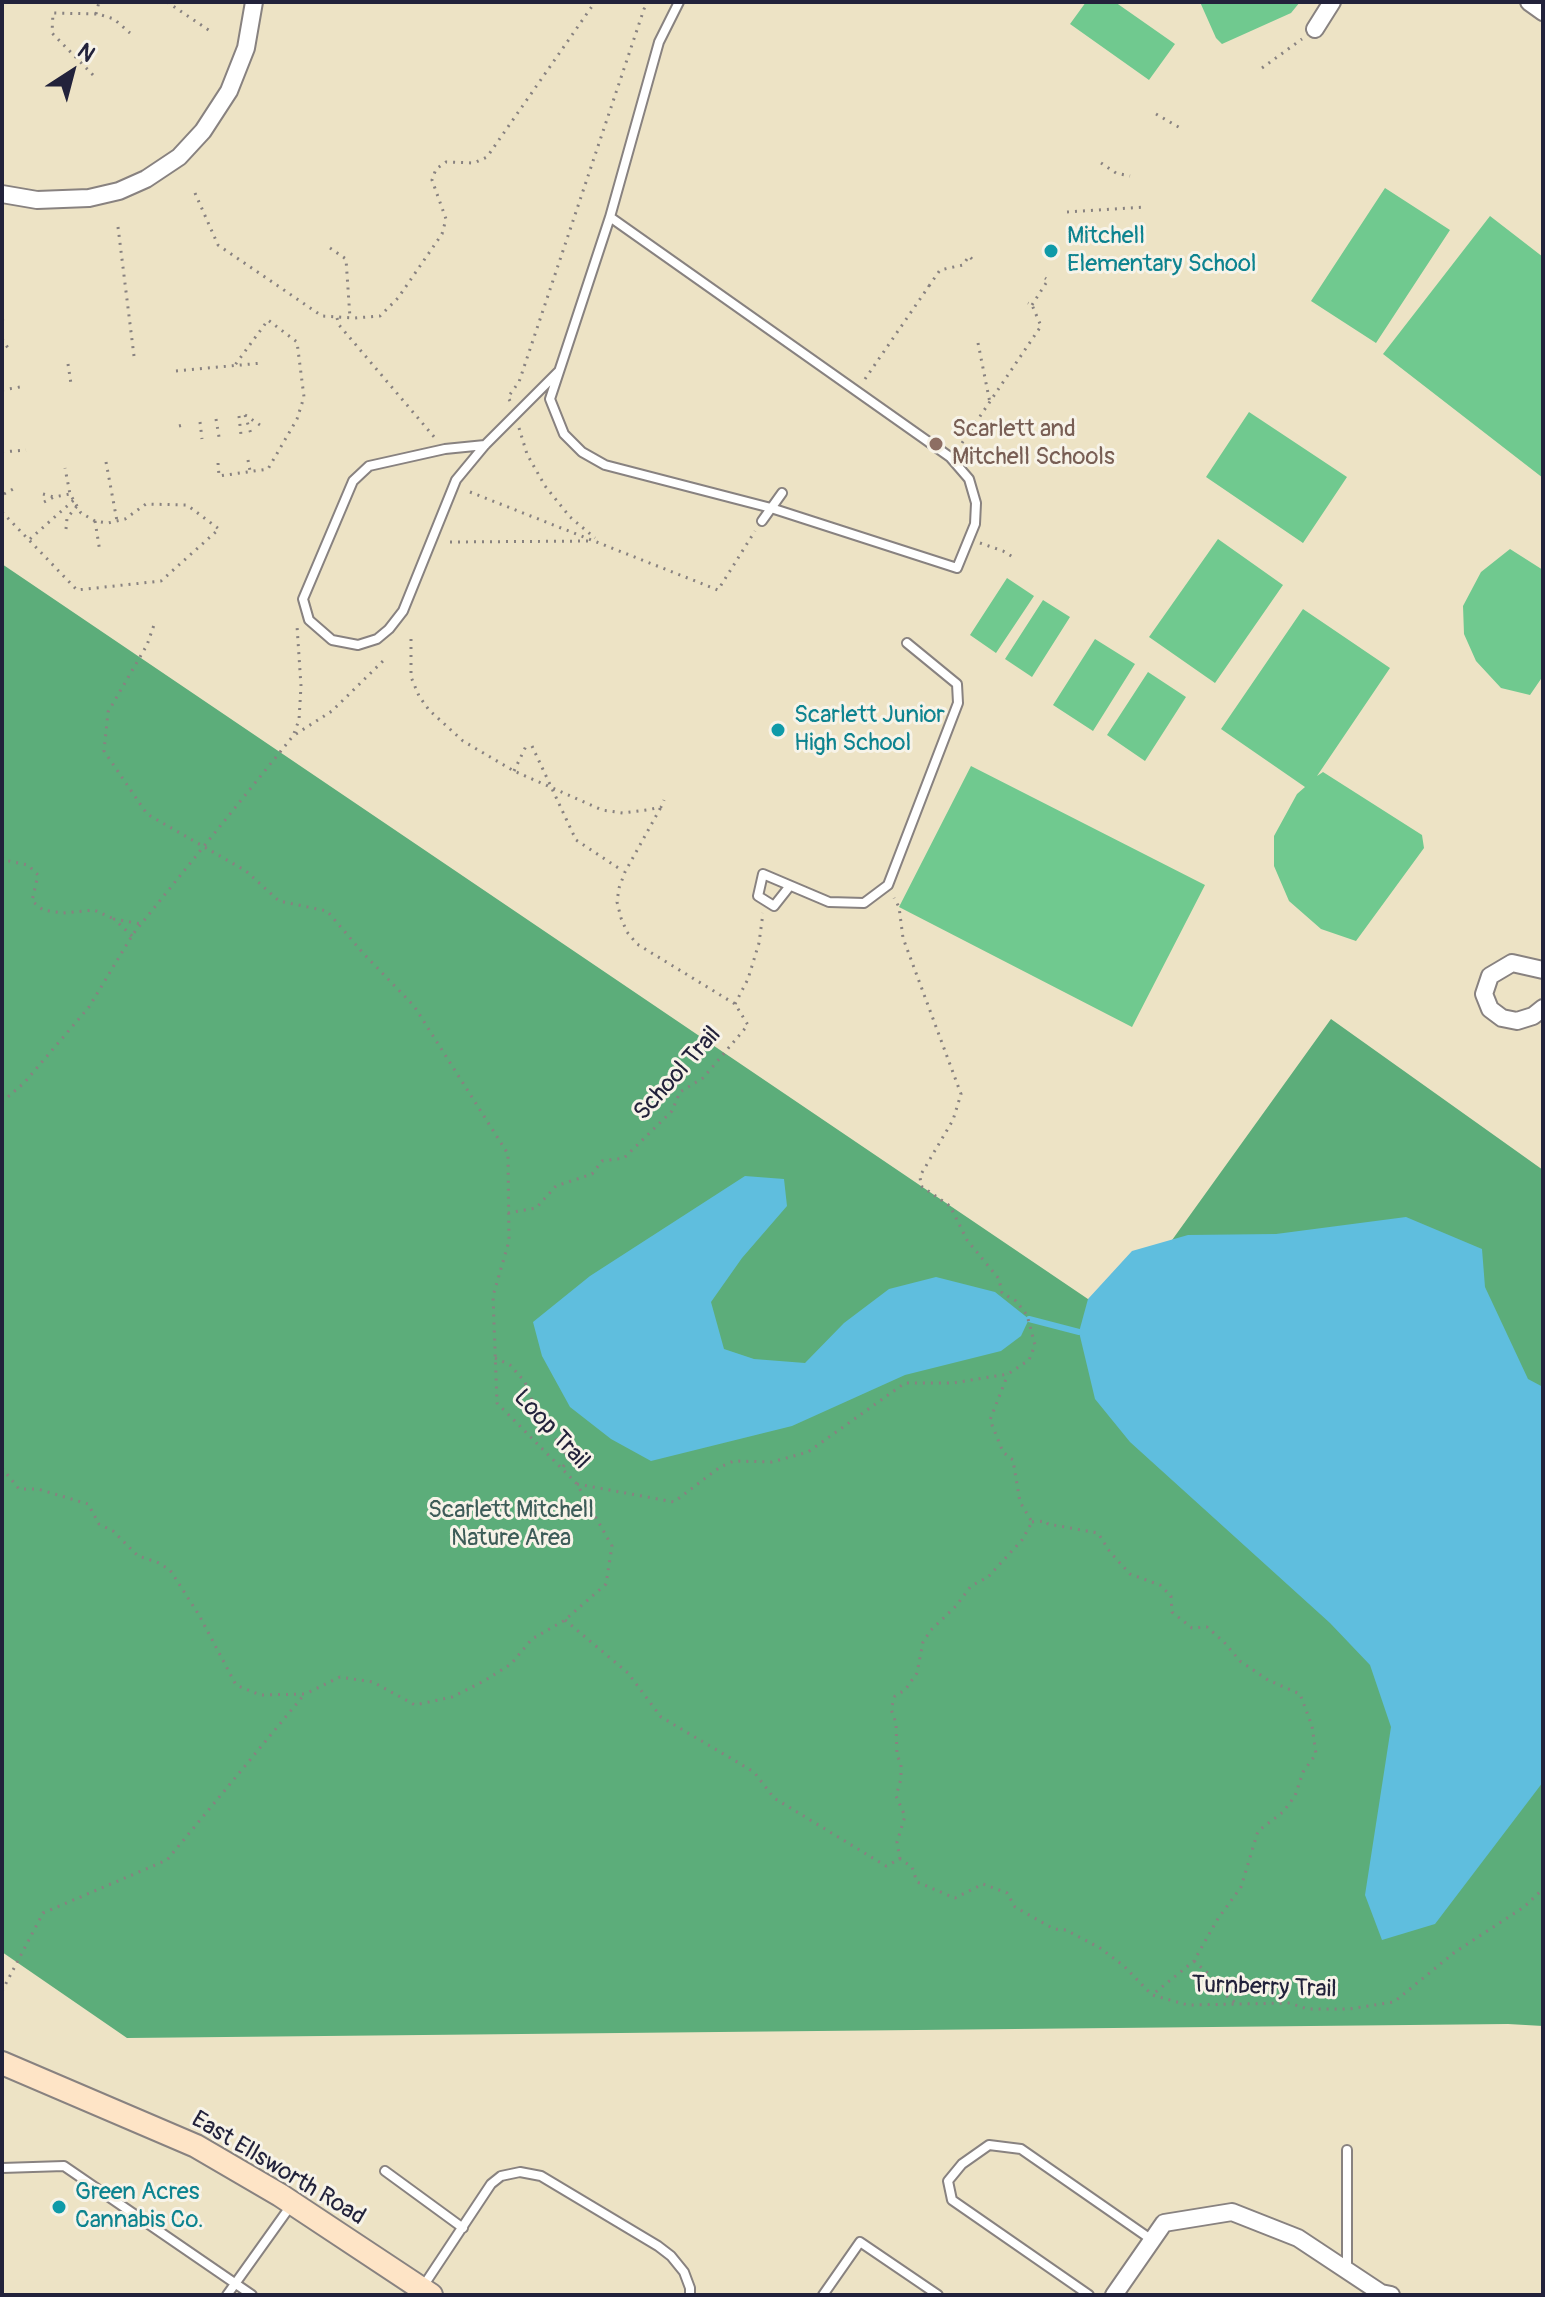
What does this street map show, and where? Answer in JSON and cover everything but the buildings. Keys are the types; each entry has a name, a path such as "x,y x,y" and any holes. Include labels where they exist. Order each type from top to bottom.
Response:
{"main road":[{"name":"East Ellsworth Road","path":"2,2063 196,2146 293,2203 426,2292"}],"street":[{"path":"2,194 37,200 89,198 119,191 146,179 179,157 203,131 229,91 246,48 254,2"},
{"path":"1315,29 1332,2"},
{"path":"1529,2 1543,12"},
{"path":"1543,970 1512,963 1490,976 1484,994 1490,1009 1502,1018 1517,1021 1533,1016 1543,1008"},
{"path":"1114,2295 1164,2223 1232,2212 1298,2238 1381,2293 1391,2295"}],"lane":[{"path":"610,217 950,457 969,479 976,503 975,524 957,568 771,508 605,465 582,452 564,434 550,399 610,217 659,42 679,2"},
{"path":"485,445 445,449 369,466 353,481 303,599 309,620 332,640 358,645 377,639 403,611 456,480 485,445 560,370"},
{"path":"856,391 863,382"},
{"path":"762,521 782,493"},
{"path":"789,887 774,906 758,896 763,874 829,902 864,903 888,885 958,703 957,684 907,643"},
{"path":"1089,2295 952,2200 948,2181 962,2164 989,2145 1021,2149 1152,2240"},
{"path":"1347,2150 1347,2270"},
{"path":"2,2168 64,2166 252,2295"},
{"path":"385,2171 463,2228"},
{"path":"426,2292 491,2184 501,2176 520,2172 541,2176 671,2256 684,2272 690,2295"},
{"path":"227,2295 293,2203"},
{"path":"823,2295 860,2242 938,2295"}],"path":[{"path":"96,14 99,2"},
{"path":"167,2 210,31"},
{"path":"195,193 218,245 322,316 380,316 398,298 442,234 446,219 432,180 436,169 446,162 474,163 487,157 595,2"},
{"path":"511,404 508,397 519,382 644,9 649,2"},
{"path":"93,75 52,33 53,13 96,14 114,19 130,33"},
{"path":"1262,68 1315,29"},
{"path":"1156,114 1182,129"},
{"path":"1101,163 1116,173 1130,176"},
{"path":"1067,212 1146,207"},
{"path":"118,227 134,356"},
{"path":"330,248 346,259 350,318"},
{"path":"863,382 940,270 963,265 969,256 973,260"},
{"path":"962,443 1041,326 1030,304 1048,280 1045,278"},
{"path":"2,319 8,318"},
{"path":"337,318 339,325 440,444"},
{"path":"218,463 219,476 268,469 297,419 304,397 297,342 268,320 235,365"},
{"path":"2,339 10,351"},
{"path":"978,343 990,403"},
{"path":"176,371 262,363"},
{"path":"68,364 71,384"},
{"path":"2,390 20,387"},
{"path":"251,434 245,415 260,425"},
{"path":"239,416 241,435"},
{"path":"216,419 219,437"},
{"path":"200,422 202,439"},
{"path":"519,428 527,454 545,486 570,517 598,541"},
{"path":"2,452 26,450"},
{"path":"248,460 250,471"},
{"path":"106,462 117,521"},
{"path":"2,512 77,590 161,581 219,529 187,505 146,504 117,521 95,521 81,513 70,494 65,468"},
{"path":"3,493 15,488"},
{"path":"470,492 718,590 762,521"},
{"path":"43,494 54,497"},
{"path":"44,502 70,494"},
{"path":"29,541 75,499"},
{"path":"66,529 67,518 77,506"},
{"path":"95,521 100,552"},
{"path":"969,540 1003,551 1013,557 1011,560"},
{"path":"450,542 598,541"},
{"name":"Loop Trail","path":"2,1468 19,1489 38,1489 88,1504 99,1524 113,1531 138,1556 170,1570 199,1615 236,1685 260,1695 305,1694 340,1677 373,1682 415,1705 452,1697 511,1664 532,1639 565,1620 606,1584 612,1546 577,1484 497,1403 493,1296 509,1241 508,1154 414,1006 327,911 279,901 246,871 147,814 104,751 108,712 147,645 155,622"},
{"path":"293,736 299,720 301,686 298,622"},
{"path":"411,639 411,677 424,703 463,741 514,771 602,810 623,813 661,807"},
{"path":"2,1102 24,1083 89,1007 141,924 293,736 332,711 384,660"},
{"path":"514,771 529,745 554,789 576,840 625,872"},
{"name":"School Trail","path":"508,1213 536,1208 556,1186 592,1174 602,1161 624,1158 672,1111 680,1092 703,1078 748,1025 735,1004 644,951 629,935 617,902 625,872 664,800"},
{"path":"2,857 28,865 38,875 32,901 43,910 63,913 94,910 114,919 141,924"},
{"path":"577,1484 674,1502 720,1467 734,1461 772,1462 808,1452 905,1383 953,1383 1008,1374 1029,1360 1035,1345 1027,1315 1016,1301 1002,1293 999,1279 967,1240 950,1206 921,1186 920,1176 953,1120 961,1094 903,938 899,907 888,885"},
{"path":"735,1004 748,979 759,943 766,901"},
{"path":"114,919 132,936"},
{"path":"495,1358 510,1365 525,1382 534,1406 569,1459 562,1468"},
{"path":"1008,1374 990,1420 1003,1452 1013,1460 1020,1502 1032,1522"},
{"path":"1046,1521 1048,1524 1098,1533 1130,1574 1160,1585 1171,1596 1172,1612 1192,1628 1207,1627 1240,1661 1268,1680 1300,1694 1312,1726 1316,1754 1303,1772 1295,1796 1283,1812 1258,1831 1241,1887 1217,1920 1194,1961 1152,1995 1124,1966 1100,1948 1066,1930 1054,1929 1015,1907 1007,1893 983,1884 955,1898 917,1882 912,1867 900,1859 897,1842 905,1816 896,1796 901,1764 897,1755 896,1723 891,1709 895,1696 905,1690 917,1673 923,1642 931,1630 971,1586 988,1577 1022,1540 1032,1522 1046,1521"},
{"path":"565,1620 628,1673 661,1717 754,1772 774,1798 886,1866 900,1859"},
{"path":"2,1991 43,1913 167,1860 305,1694"},
{"name":"Turnberry Trail","path":"1152,1995 1188,2005 1290,2003 1307,2009 1349,2009 1394,2002 1455,1952 1524,1907 1543,1889"},
{"path":"1194,1961 1238,2005"}],"green space":[{"path":"1086,2 1115,2 1175,44 1149,80 1070,24"},
{"path":"1200,2 1300,2 1291,13 1222,44 1216,38"},
{"path":"1385,188 1450,230 1376,343 1311,301"},
{"path":"1490,216 1543,257 1543,478 1383,354"},
{"path":"1249,412 1347,477 1303,543 1206,477"},
{"path":"1218,539 1283,585 1215,683 1149,637"},
{"path":"1510,549 1543,570 1543,676 1530,695 1501,688 1476,661 1464,634 1463,606 1481,572"},
{"name":"Scarlett Mitchell Nature Area","path":"2,564 1116,1318 1331,1019 1543,1170 1543,2026 127,2038 2,1952"},
{"path":"1007,578 1034,596 996,653 970,635"},
{"path":"1043,600 1070,617 1032,677 1005,659"},
{"path":"1303,609 1390,668 1317,776 1323,772 1422,835 1424,848 1356,941 1321,929 1289,901 1274,866 1274,836 1297,794 1305,787 1221,729"},
{"path":"1095,639 1135,664 1093,731 1053,705"},
{"path":"1148,672 1186,697 1145,761 1107,735"},
{"path":"971,766 1205,885 1132,1027 899,907"}],"water":[{"path":"745,1176 784,1179 787,1206 742,1258 711,1302 724,1349 754,1359 805,1363 844,1323 889,1289 936,1277 995,1292 1029,1319 1021,1336 1001,1351 905,1375 792,1426 651,1461 611,1439 570,1407 542,1356 533,1322 590,1276"},
{"path":"1406,1217 1482,1249 1485,1287 1528,1379 1543,1387 1543,1782 1435,1924 1382,1940 1365,1895 1391,1727 1370,1665 1330,1623 1130,1442 1095,1399 1079,1332 1088,1299 1132,1251 1188,1235 1276,1234"}],"waterway":[{"path":"1029,1319 1079,1332"}],"place":[{"name":"Mitchell Elementary School","path":"1051,251"},
{"name":"Scarlett and Mitchell Schools","path":"936,444"},
{"name":"Scarlett Junior High School","path":"778,730"},
{"name":"Green Acres Cannabis Co.","path":"59,2207"}]}
